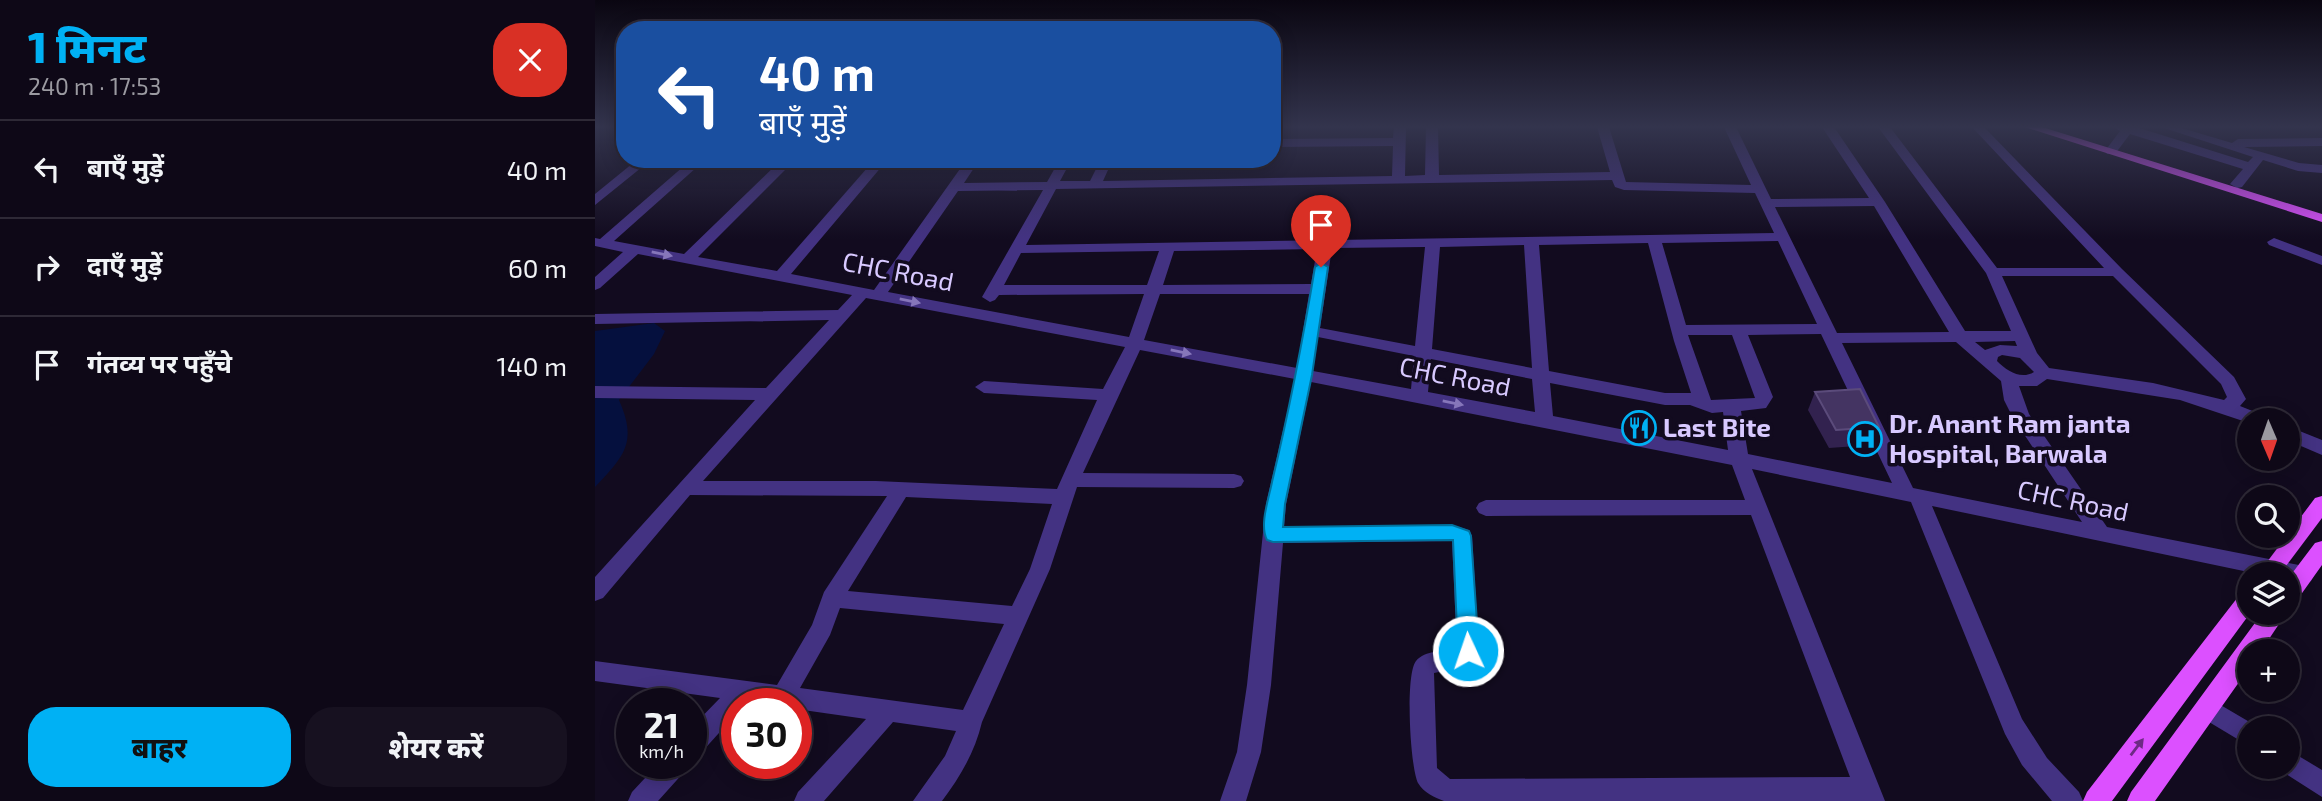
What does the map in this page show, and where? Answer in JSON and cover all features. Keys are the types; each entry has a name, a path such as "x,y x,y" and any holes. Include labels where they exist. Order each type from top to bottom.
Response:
{"main road":[{"path":"2160,164 2322,218"},
{"path":"2167,164 2322,211"},
{"path":"2277,562 2322,503"},
{"path":"2300,580 2322,549"},
{"path":"2096,801 2237,616"},
{"path":"2140,801 2267,625"}],"street":[{"path":"1398,164 1398,179"},
{"path":"1432,164 1432,179"},
{"path":"1614,164 1620,184 1629,187 1878,202"},
{"path":"1748,164 1912,494 2017,735 2045,778 2070,801"},
{"path":"1853,164 1960,337 1996,371 2009,378 2024,382 2037,380 2043,373"},
{"path":"1912,164 1993,272 2028,355"},
{"path":"2014,164 2117,272 2228,381 2237,399 2228,406"},
{"path":"2243,164 2251,167"},
{"path":"2237,184 2253,164"},
{"path":"2290,164 2322,169"},
{"path":"595,201 635,168"},
{"path":"600,242 689,168"},
{"path":"688,259 781,168"},
{"path":"781,276 874,168"},
{"path":"595,592 769,394 842,315 870,293 968,168"},
{"path":"981,314 1061,168"},
{"path":"1095,184 1103,168"},
{"path":"955,187 1618,176"},
{"path":"1017,249 1784,237"},
{"path":"1654,239 1679,330 1704,405"},
{"path":"1531,241 1544,420"},
{"name":"CHC Road","path":"600,242 1544,420 1912,494 2237,564"},
{"path":"2274,242 2322,261"},
{"path":"1419,396 1433,243"},
{"path":"1233,801 1249,752 1259,685 1281,480 1304,375 1325,244"},
{"path":"926,801 958,760 965,744 970,722 1040,569 1067,488 1108,395 1135,343 1168,247"},
{"path":"595,285 635,249"},
{"path":"1993,272 2117,272"},
{"path":"994,290 1318,289"},
{"path":"595,318 842,315"},
{"path":"1679,330 2022,336"},
{"path":"1311,331 1665,400 1692,399 1704,405 1760,404 1764,397 1738,330"},
{"path":"1989,362 1990,354 2000,350 2014,350 2028,355 2039,364 2043,373"},
{"path":"2043,373 2167,391 2237,410"},
{"path":"2009,378 2021,416 2100,533"},
{"path":"984,387 1108,395"},
{"path":"595,392 769,394"},
{"path":"1273,535 1452,533 1462,536 1468,651 1465,658 1459,661 1431,662 1425,665 1422,671 1425,768 1427,777 1438,787 1450,791 1870,795 1739,459 1731,406"},
{"path":"2300,438 2322,448"},
{"path":"685,488 1067,488 1234,481"},
{"path":"788,688 822,628 832,598 901,489"},
{"path":"1486,508 1758,507"},
{"name":"CHC Road","path":"2300,575 2304,575"},
{"path":"832,598 1018,616"},
{"path":"595,671 721,688"},
{"path":"812,700 970,722"},
{"path":"2207,708 2237,727"},
{"path":"807,801 889,710"},
{"path":"707,729 721,714"},
{"path":"2300,770 2322,785"},
{"path":"641,801 661,779"}],"shaded area":[{"path":"654,323 665,331 654,354 619,400 627,427 625,448 614,466 595,487 595,331"}],"building":[{"path":"1860,389 1879,427 1836,430 1815,392"}],"place":[{"name":"Last Bite","path":"1639,428"},
{"name":"Dr. Anant Ram janta Hospital, Barwala","path":"1865,439"}],"route":[{"path":"1321,267 1304,375 1276,504 1273,535 1452,533 1462,536 1468,651"}]}
